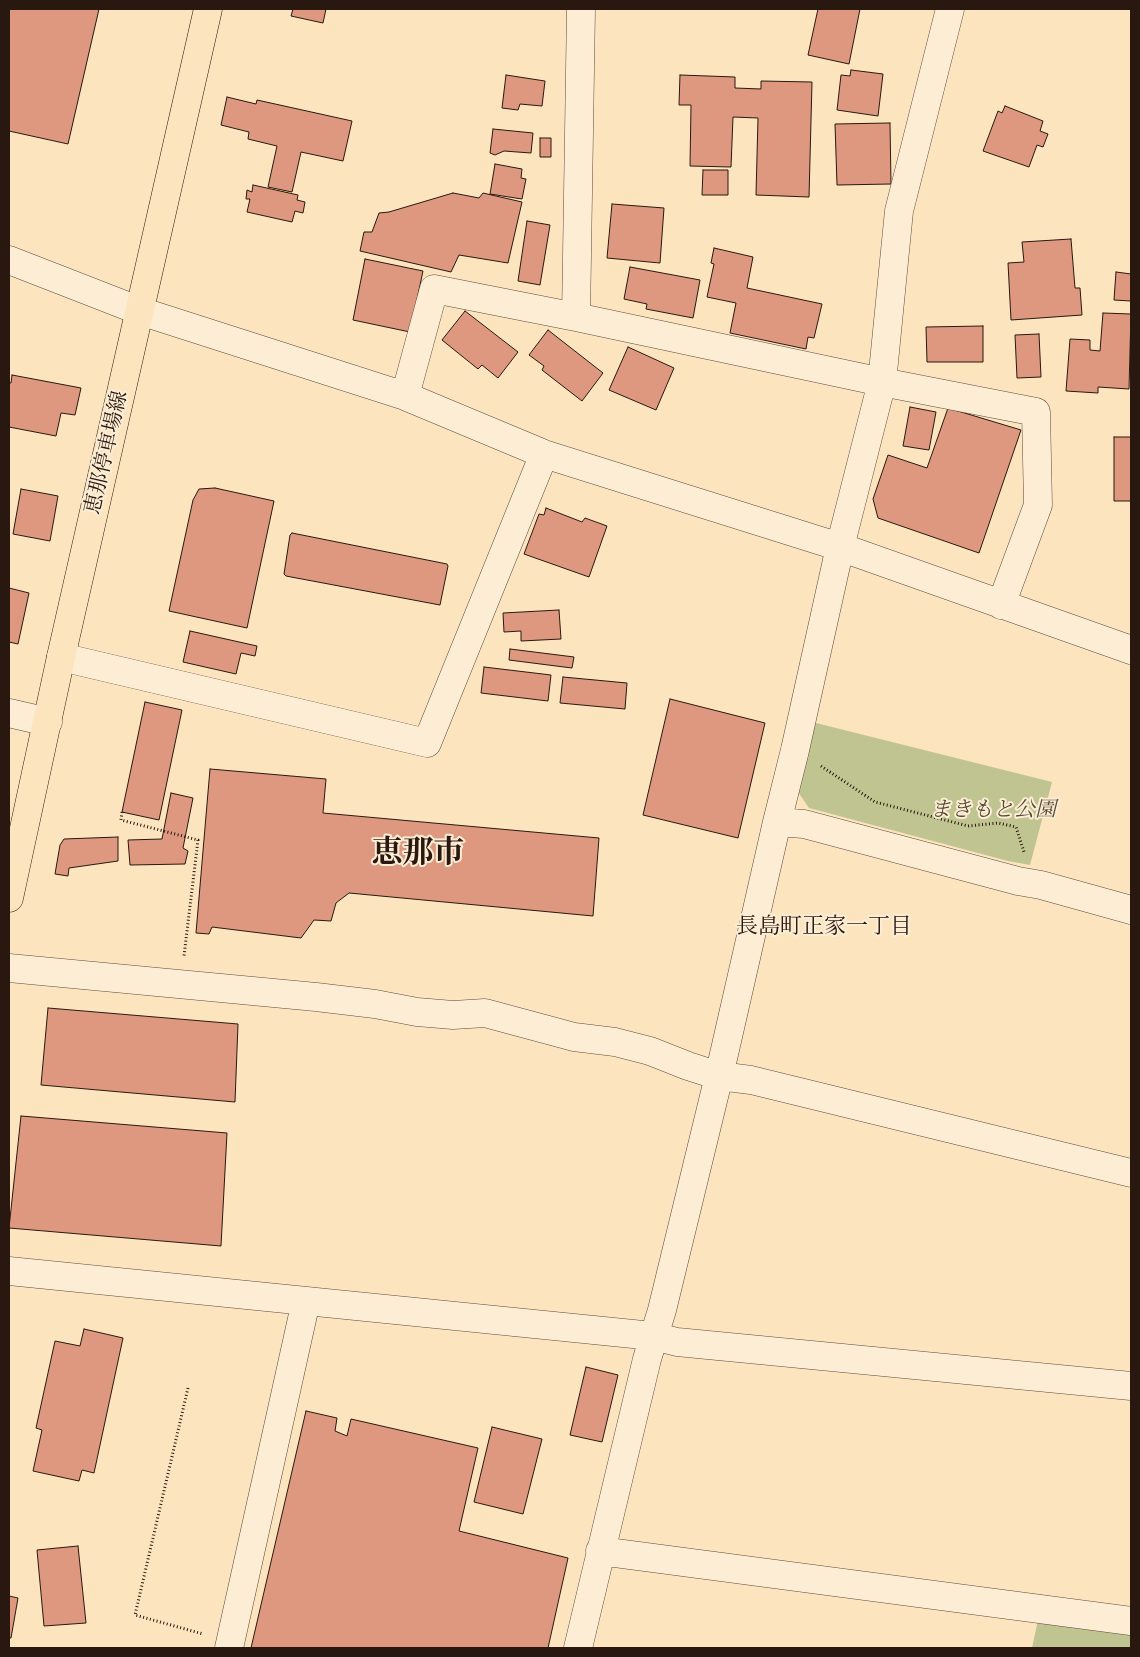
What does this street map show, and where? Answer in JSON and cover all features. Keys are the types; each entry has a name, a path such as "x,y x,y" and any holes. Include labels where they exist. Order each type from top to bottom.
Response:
{"main road":[{"name":"恵那停車場線","path":"9,898 61,657 208,9"}],"street":[{"path":"576,317 581,9"},
{"path":"578,1648 600,1551 719,1076 840,547 882,382 899,211 950,9"},
{"path":"9,260 140,311 404,396 544,454 840,547 1131,650"},
{"path":"404,396 434,289 1036,412 1038,504 1000,605"},
{"path":"61,657 427,743 544,454"},
{"path":"9,713 48,722"},
{"path":"777,822 804,824 1131,910"},
{"path":"9,968 374,1004 417,1012 453,1015 485,1013 574,1037 615,1042 650,1051 719,1076 751,1080 1131,1173"},
{"path":"9,1271 653,1336 677,1342 1131,1386"},
{"path":"230,1645 306,1301"},
{"path":"600,1551 1131,1621"}],"path":[{"path":"795,750 874,802 968,826 998,823 1016,827 1025,850 1018,881"},
{"path":"122,812 121,820 198,840 184,956"},
{"path":"188,1388 135,1616 230,1645"}],"green space":[{"name":"まきもと公園","path":"812,722 1052,782 1030,865 1008,861 809,808 798,792"},
{"path":"1038,1620 1131,1633 1131,1648 1032,1648"}],"building":[{"path":"9,9 99,9 68,144 9,131"},
{"path":"293,9 326,9 323,23 291,16"},
{"path":"818,9 860,9 849,64 808,55"},
{"path":"851,70 883,74 878,116 837,110 841,75 850,76"},
{"path":"506,75 545,81 542,106 520,104 518,110 502,108"},
{"path":"680,75 735,77 735,88 761,89 761,81 812,82 809,197 756,195 758,118 733,117 731,167 690,166 691,105 679,105"},
{"path":"227,97 256,104 257,100 352,121 343,161 301,152 292,192 268,187 277,146 248,139 249,132 221,125"},
{"path":"1005,106 1043,121 1040,131 1048,134 1043,147 1037,145 1029,167 983,151 998,111 1002,113"},
{"path":"890,123 891,184 837,185 835,124"},
{"path":"493,129 533,133 531,153 504,151 495,155 490,153"},
{"path":"540,138 551,138 551,157 540,157"},
{"path":"495,164 522,169 521,178 526,179 522,199 490,194"},
{"path":"703,170 728,170 728,195 702,195"},
{"path":"253,185 298,195 297,200 305,202 303,213 295,211 292,222 247,212 250,199 246,199 247,190 252,192"},
{"path":"453,193 479,198 483,193 522,202 508,263 459,255 451,272 360,251 364,232 372,232 379,213 389,212"},
{"path":"612,204 664,208 660,263 607,258"},
{"path":"527,221 550,225 540,285 518,281"},
{"path":"1071,239 1075,288 1080,288 1082,315 1011,320 1008,263 1024,262 1022,242"},
{"path":"714,248 753,257 747,288 822,304 814,338 808,337 806,349 730,333 736,303 707,297 714,264 711,263"},
{"path":"365,259 423,271 410,332 353,320"},
{"path":"630,267 700,280 693,318 646,309 647,304 624,299"},
{"path":"1116,272 1131,274 1131,301 1114,300"},
{"path":"465,311 518,352 498,378 482,365 478,369 442,340"},
{"path":"1103,313 1131,314 1129,389 1098,387 1098,393 1066,391 1070,339 1090,340 1090,350 1100,351"},
{"path":"983,326 983,362 927,362 926,327"},
{"path":"548,330 603,373 582,401 542,370 544,366 529,355"},
{"path":"1039,334 1041,377 1017,378 1015,335"},
{"path":"628,347 674,368 656,410 609,390"},
{"path":"12,375 81,388 75,415 61,413 56,436 9,427 9,383 11,383"},
{"path":"910,407 936,412 929,450 903,446"},
{"path":"948,408 1021,430 979,553 878,518 873,499 888,455 927,468"},
{"path":"1114,437 1131,437 1131,501 1114,501"},
{"path":"215,488 274,501 247,628 169,611 193,500 199,489"},
{"path":"21,489 58,496 50,541 13,534"},
{"path":"546,508 582,522 585,518 607,526 589,577 524,554 539,514 544,515"},
{"path":"292,533 447,564 440,605 286,576 284,574 290,535"},
{"path":"9,588 29,593 18,644 9,642"},
{"path":"559,610 561,639 521,641 521,631 504,632 503,613"},
{"path":"190,631 257,646 255,656 241,653 236,674 183,662"},
{"path":"510,649 574,657 572,668 509,660"},
{"path":"484,667 551,675 548,701 481,693"},
{"path":"563,677 627,683 625,709 560,703"},
{"path":"670,699 765,723 738,838 643,815"},
{"path":"145,702 182,710 159,820 122,812"},
{"path":"210,769 326,779 323,813 599,838 593,916 349,893 336,903 331,921 314,920 301,938 212,927 209,934 196,933"},
{"path":"171,793 193,798 183,848 188,851 185,864 130,865 128,840 162,839"},
{"path":"118,837 118,861 69,868 68,876 55,874 60,845 64,839"},
{"path":"48,1008 238,1024 235,1102 41,1085"},
{"path":"21,1116 227,1133 221,1246 9,1228"},
{"path":"84,1329 123,1338 94,1473 82,1470 79,1481 33,1471 42,1430 36,1428 55,1341 80,1346"},
{"path":"586,1367 618,1375 602,1442 570,1435"},
{"path":"306,1411 337,1418 335,1431 347,1436 351,1419 478,1448 459,1531 568,1558 548,1648 251,1648"},
{"path":"492,1427 542,1439 523,1514 474,1502"},
{"path":"78,1546 86,1623 44,1626 37,1550"},
{"path":"9,1596 18,1598 11,1638 9,1638"}],"district":[{"name":"恵那市","path":"418,856"},
{"name":"長島町正家一丁目","path":"824,928"}]}
